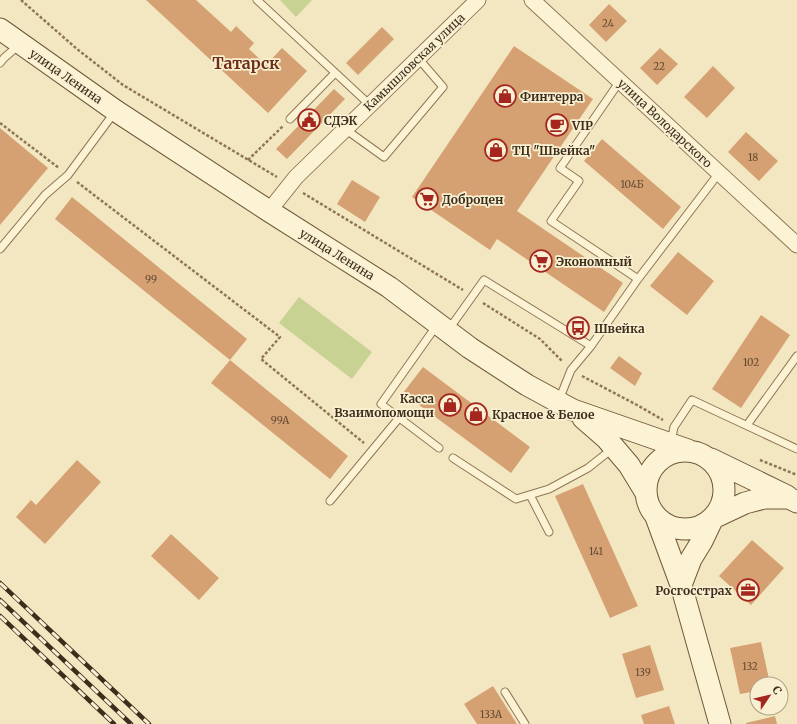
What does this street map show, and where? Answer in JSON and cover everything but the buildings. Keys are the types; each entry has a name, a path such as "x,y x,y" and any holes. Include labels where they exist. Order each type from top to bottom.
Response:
{"main road":[{"name":"улица Ленина","path":"0,29 116,111 389,287 470,348 527,385 566,406 677,440 711,459 797,501"},
{"path":"566,406 606,438 629,465 646,493"},
{"path":"677,440 674,452 662,457 653,467 647,479 646,493 649,506 656,517 681,585 720,724"},
{"path":"656,517 666,524 678,529 691,529 703,526 713,518 721,508 725,495 724,482 719,469 711,459"},
{"path":"681,585 691,559 713,518 745,503 764,498 789,498 797,501"}],"street":[{"name":"Камышловская улица","path":"269,211 296,177 478,0"},
{"name":"улица Володарского","path":"532,0 797,245"}],"lane":[{"path":"258,0 370,105"},
{"path":"0,63 21,44"},
{"path":"345,129 384,157 443,88 418,58"},
{"path":"290,119 335,73"},
{"path":"620,81 560,168 579,182 551,221 638,279"},
{"path":"0,249 45,195 68,175 116,111"},
{"path":"566,406 571,370 591,346 638,279 719,173"},
{"path":"439,448 381,404 443,327 472,296 484,280 591,346"},
{"path":"747,425 797,356"},
{"path":"677,440 692,400 797,449"},
{"path":"330,501 399,418"},
{"path":"453,458 516,499 549,488 588,468 614,447"},
{"path":"530,494 549,532"},
{"path":"505,692 525,724"}],"path":[{"path":"20,0 77,49 123,85 290,185 540,339 571,370 637,405 677,440"},
{"path":"248,160 290,119"},
{"path":"0,123 280,337 261,359 373,449"},
{"path":"754,458 797,475"}],"green space":[{"path":"280,0 312,0 296,17"},
{"path":"299,297 372,352 352,379 279,323"}],"railway":[{"path":"0,583 149,724"},
{"path":"0,600 131,724"},
{"path":"0,616 114,724"}],"place":[{"name":"Финтерра","path":"505,96"},
{"name":"СДЭК","path":"309,120"},
{"name":"VIP","path":"557,125"},
{"name":"ТЦ \"Швейка\"","path":"496,150"},
{"name":"Доброцен","path":"427,199"},
{"name":"Экономный","path":"541,261"},
{"name":"Швейка","path":"578,328"},
{"name":"Касса Взаимопомощи","path":"450,405"},
{"name":"Красное & Белое","path":"476,414"},
{"name":"Росгосстрах","path":"748,590"}],"district":[{"name":"Татарск","path":"246,63"}]}
